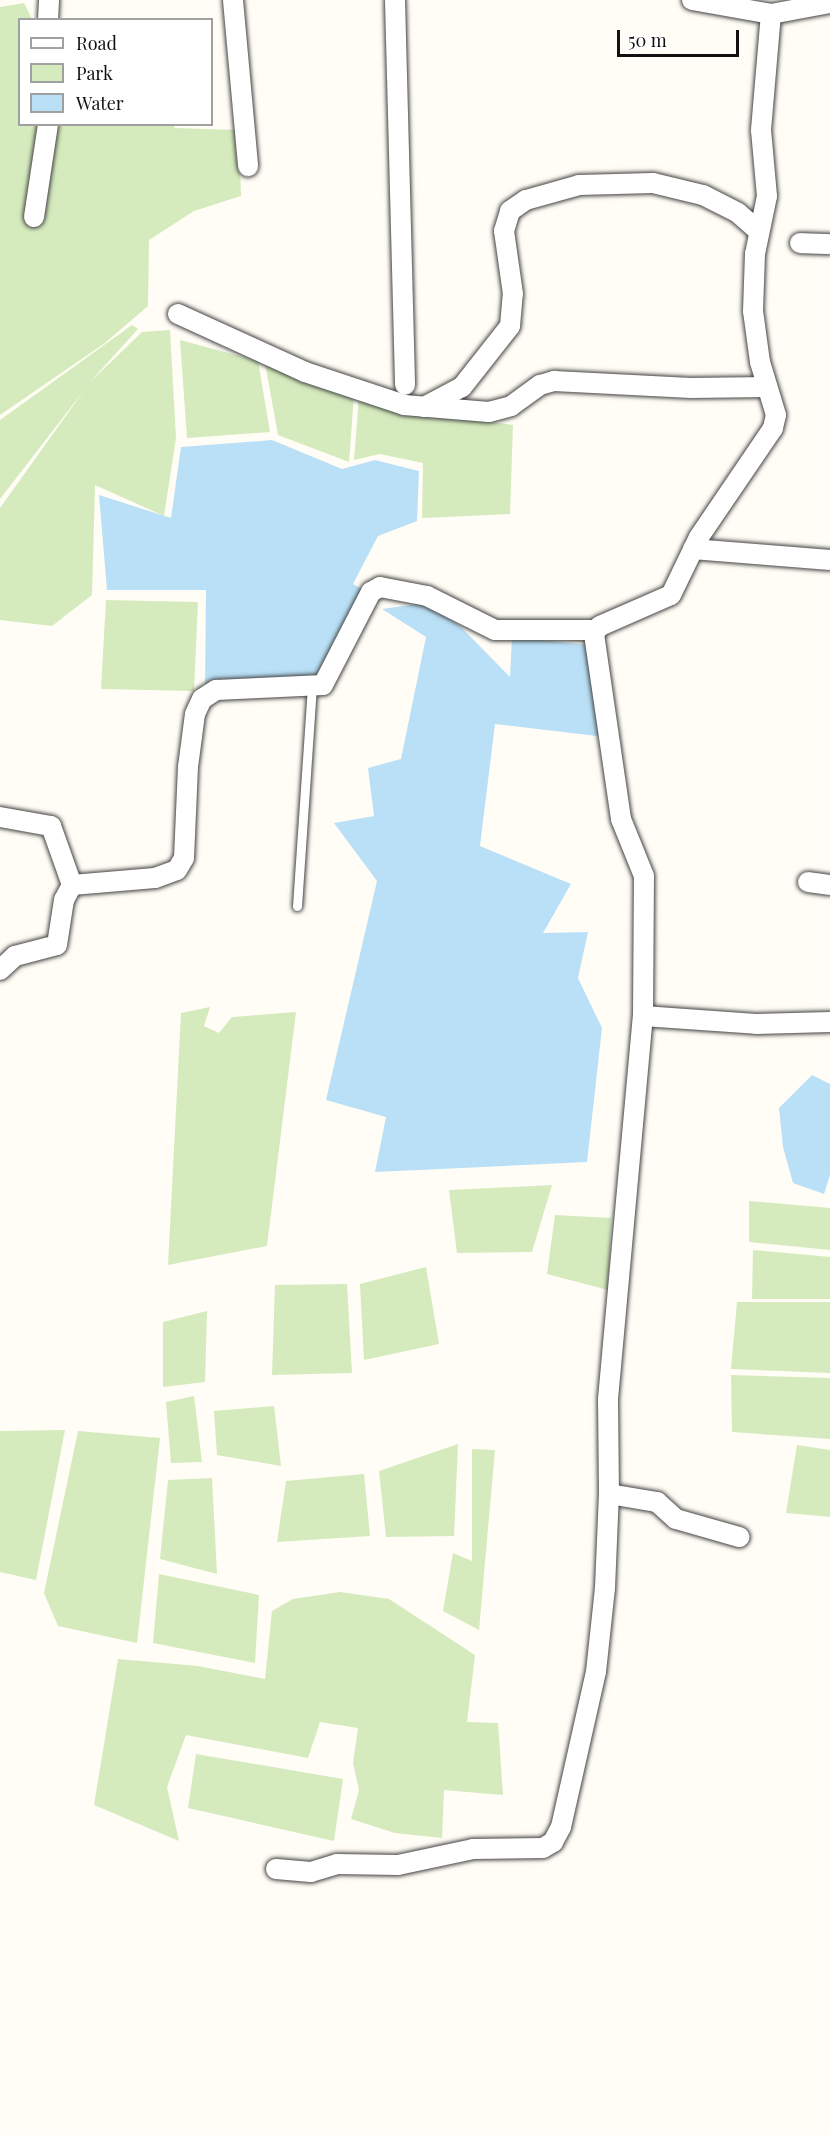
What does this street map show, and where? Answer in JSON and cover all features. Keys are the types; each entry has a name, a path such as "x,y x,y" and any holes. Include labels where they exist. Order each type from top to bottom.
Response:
{"street":[{"path":"48,18 49,0"},
{"path":"233,0 248,166"},
{"path":"395,0 405,385"},
{"path":"692,0 779,9 830,3"},
{"path":"72,885 155,878 177,870 181,865 195,714 207,695 216,690 312,688 326,683 371,592 381,587 427,596 495,630 596,630 671,595 693,549 772,428 776,415 766,387 753,312 759,231 767,185 760,130 779,9"},
{"path":"34,217 48,126"},
{"path":"424,407 462,387 510,326 513,294 504,231 507,217 516,205 553,190 579,185 653,183 703,195 738,213 759,231"},
{"path":"800,243 830,244"},
{"path":"178,314 305,372 404,405 489,412 511,406 540,385 554,381 691,388 766,387"},
{"path":"693,549 830,560"},
{"path":"276,1869 311,1872 337,1864 398,1865 463,1851 543,1848 553,1842 561,1827 596,1672 609,1494 609,1380 643,1016 644,876 621,819 596,630"},
{"path":"0,817 51,825 72,885 64,900 59,942 53,948 15,956 0,970"},
{"path":"808,882 830,885"},
{"path":"643,1016 756,1024 830,1022"},
{"path":"609,1494 657,1502 674,1518 739,1537"}],"lane":[{"path":"297,906 312,688"}],"green space":[{"path":"24,3 32,18 18,18 18,126 174,126 175,128 239,130 241,196 194,211 149,240 148,306 105,343 0,415 0,7"},
{"path":"132,325 138,329 90,382 142,332 170,330 176,438 164,516 95,485 92,595 52,626 0,620 0,508 85,389 0,499 0,420"},
{"path":"180,340 258,361 270,432 187,438"},
{"path":"265,363 354,395 349,462 278,435"},
{"path":"359,396 444,416 513,425 510,514 422,518 423,463 380,454 354,460"},
{"path":"106,600 198,602 194,691 101,689"},
{"path":"210,1007 204,1026 219,1033 232,1017 296,1012 267,1246 168,1265 181,1013"},
{"path":"552,1185 532,1252 457,1253 449,1190"},
{"path":"749,1201 830,1208 830,1250 749,1242"},
{"path":"555,1215 611,1218 608,1290 547,1274"},
{"path":"753,1250 830,1257 830,1299 752,1299"},
{"path":"426,1267 439,1344 364,1360 360,1284"},
{"path":"347,1284 352,1373 272,1375 275,1285"},
{"path":"737,1302 830,1302 830,1373 731,1369"},
{"path":"207,1311 205,1382 163,1387 163,1322"},
{"path":"731,1375 830,1378 830,1439 732,1432"},
{"path":"194,1396 202,1462 171,1463 166,1402"},
{"path":"274,1406 281,1466 217,1455 214,1411"},
{"path":"65,1430 36,1580 0,1572 0,1431"},
{"path":"78,1431 160,1438 137,1643 58,1626 44,1593"},
{"path":"458,1444 454,1536 386,1537 379,1471"},
{"path":"797,1445 830,1450 830,1517 786,1513"},
{"path":"472,1449 495,1450 479,1630 443,1611 453,1553 472,1561"},
{"path":"364,1474 370,1536 277,1542 286,1481"},
{"path":"212,1478 217,1574 160,1559 168,1480"},
{"path":"159,1574 259,1595 255,1663 153,1643"},
{"path":"340,1592 389,1599 475,1655 467,1722 498,1723 503,1795 444,1790 442,1838 395,1833 351,1819 359,1790 353,1763 358,1728 320,1722 308,1758 186,1735 167,1787 179,1841 94,1805 118,1659 198,1666 265,1679 272,1611 293,1599"},
{"path":"196,1754 343,1779 334,1841 188,1808"}],"water":[{"path":"272,440 342,469 375,460 419,471 417,521 378,536 353,584 367,592 322,684 205,686 206,590 107,590 99,495 171,518 181,447"},
{"path":"425,603 461,627 510,677 512,637 588,645 605,737 495,724 480,846 571,884 543,933 588,932 578,978 602,1028 587,1162 375,1172 386,1117 326,1100 377,881 334,823 374,816 368,768 401,759 426,637 382,609"},
{"path":"812,1075 830,1084 830,1175 824,1194 793,1183 783,1147 779,1108"}]}
